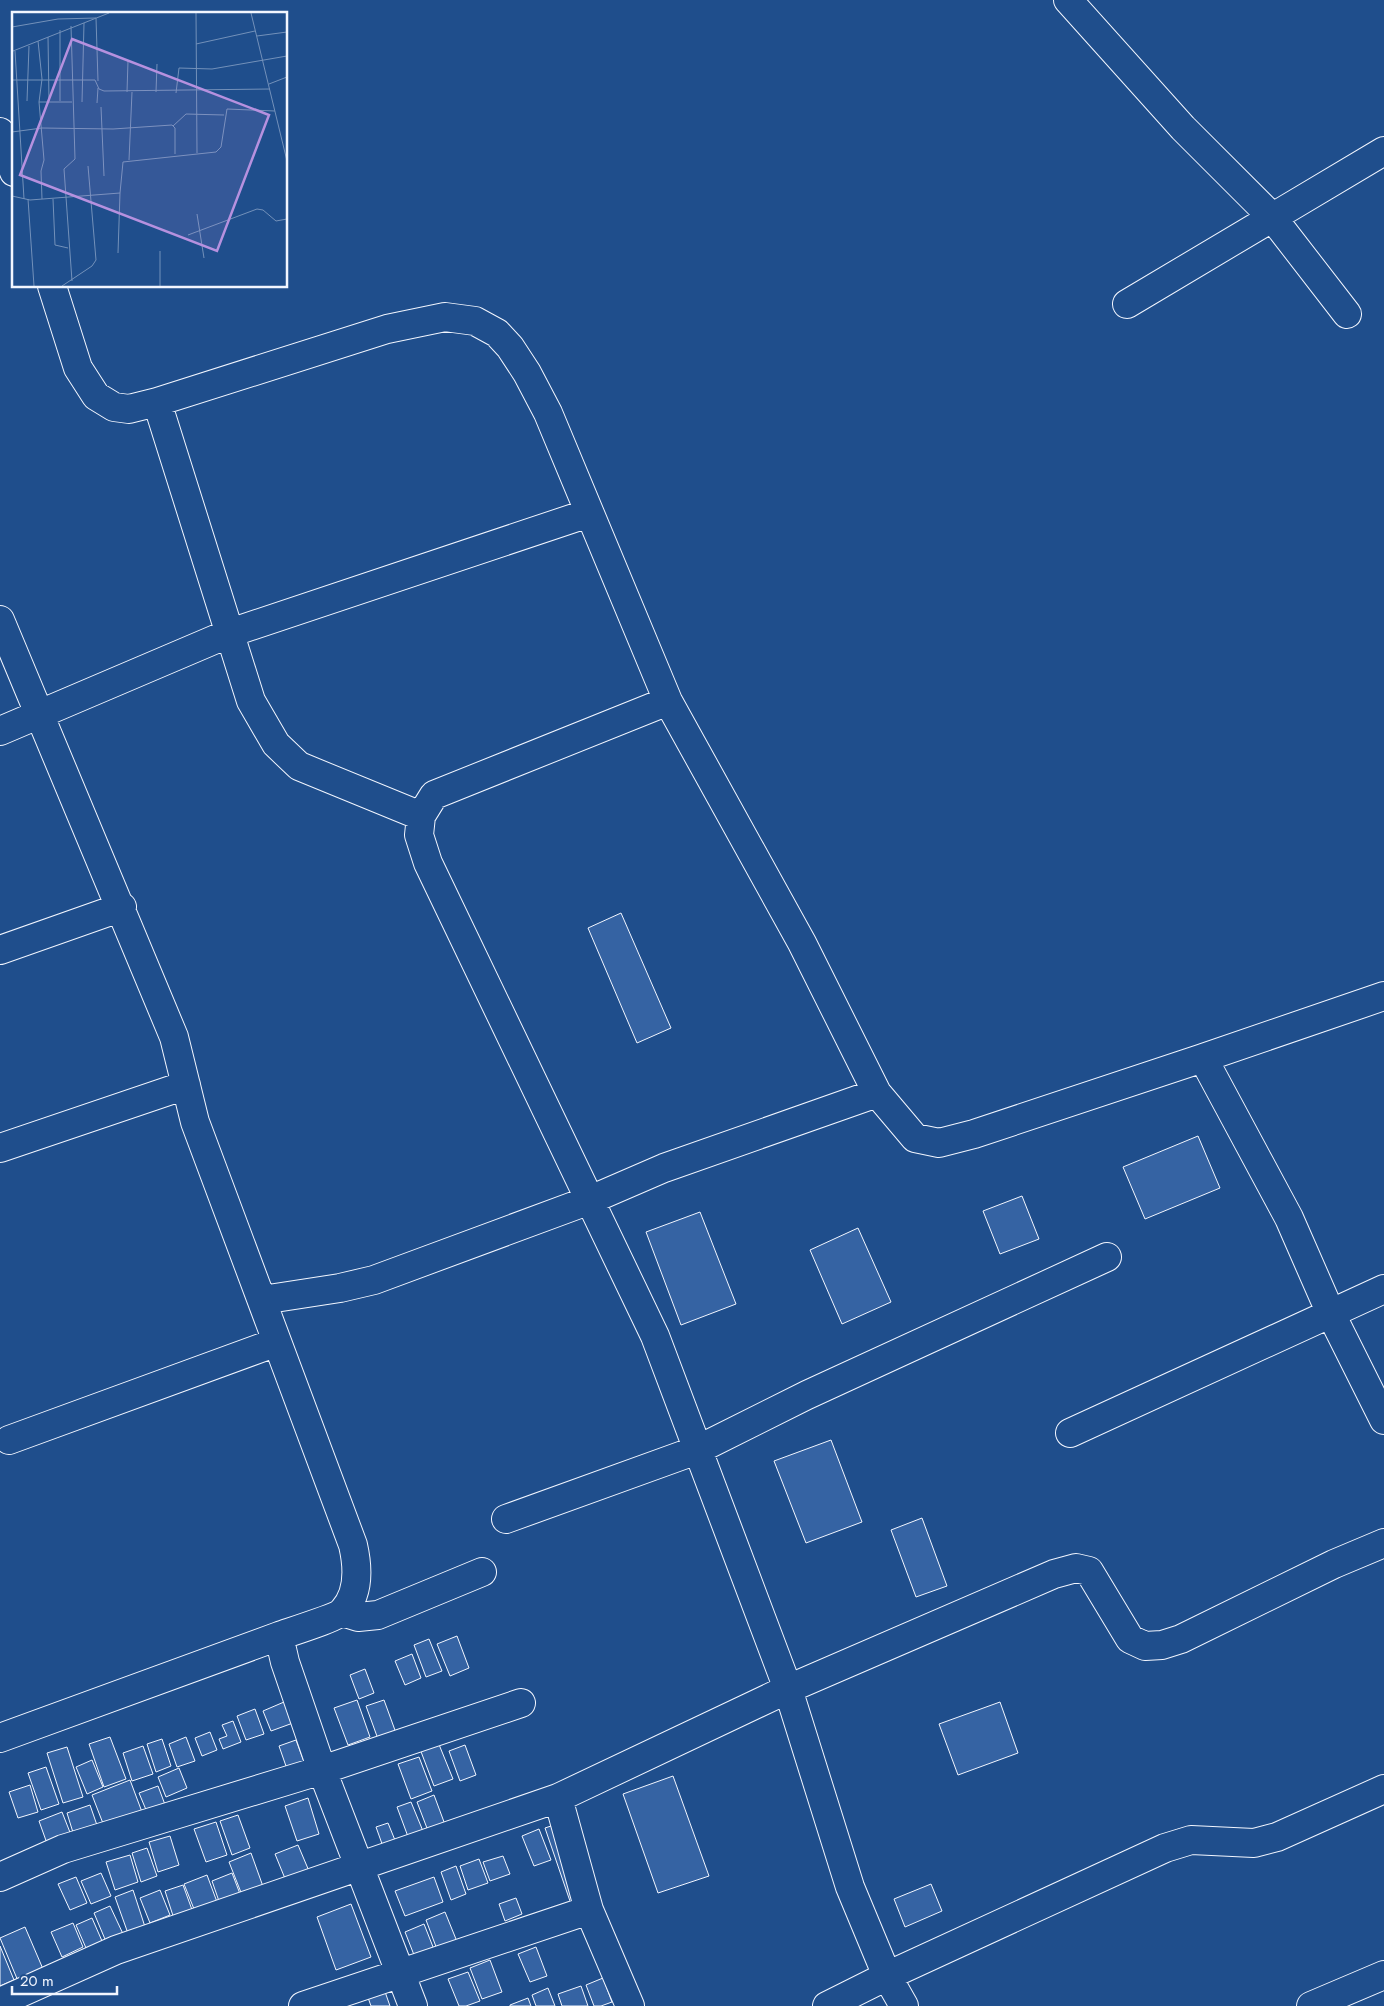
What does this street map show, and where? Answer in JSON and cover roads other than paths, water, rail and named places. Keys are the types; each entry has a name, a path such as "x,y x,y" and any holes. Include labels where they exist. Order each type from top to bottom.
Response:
{"street":[{"path":"1068,0 1183,128 1272,217 1347,314"},
{"path":"0,132 12,166"},
{"path":"1127,304 1384,151"},
{"path":"53,288 78,368 96,396 114,407 129,409 157,402 387,329 445,318 476,321 497,333 510,347 527,373 548,413 668,701 802,943 877,1093 915,1138 939,1143 974,1134 1384,996"},
{"path":"157,402 251,701 276,744 299,766 421,816"},
{"path":"0,731 230,633 589,513"},
{"path":"0,620 122,907 174,1037 195,1122 353,1545 358,1566 353,1597 342,1612 0,1738"},
{"path":"668,701 434,794 421,816 419,835 428,863 655,1336 788,1689 850,1887 887,1976 904,2006"},
{"path":"0,950 122,907"},
{"path":"1203,1058 1289,1218 1331,1314 1384,1420"},
{"path":"0,1148 186,1085"},
{"path":"262,1300 340,1288 374,1280 590,1200 664,1168 877,1093"},
{"path":"506,1519 697,1450 807,1395 1107,1257"},
{"path":"1070,1433 1384,1289"},
{"path":"9,1440 277,1342"},
{"path":"0,2002 116,1950 558,1798 788,1689 1054,1574 1076,1568 1089,1571 1130,1639 1145,1646 1162,1645 1181,1639 1334,1564 1384,1544"},
{"path":"342,1612 358,1617 378,1615 482,1572"},
{"path":"279,1636 285,1662 322,1770 413,2006"},
{"path":"0,1877 63,1849 322,1770 521,1703"},
{"path":"827,2006 887,1976 1165,1848 1191,1840 1254,1843 1277,1837 1384,1789"},
{"path":"558,1798 589,1910 627,2005"},
{"path":"303,2006 589,1910"},
{"path":"1311,2006 1384,1975"}]}
